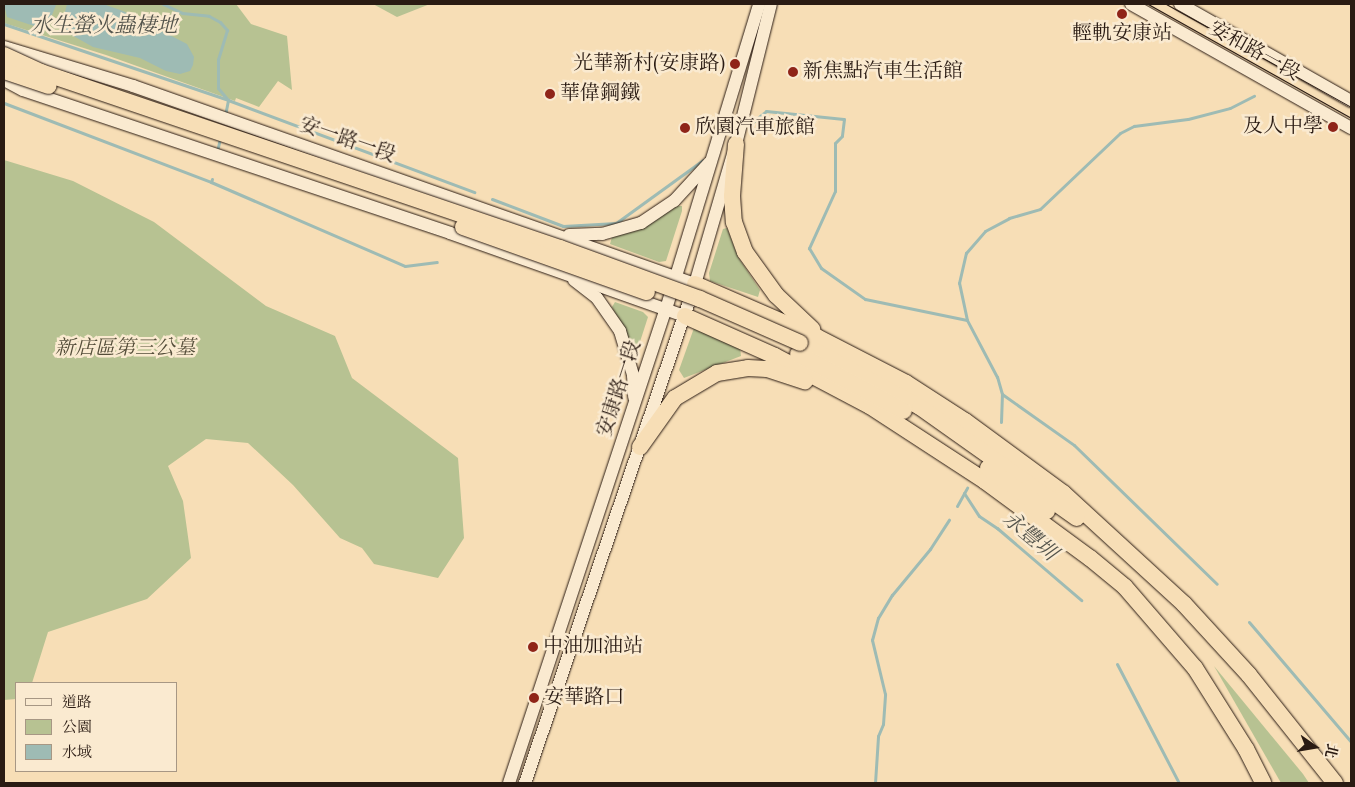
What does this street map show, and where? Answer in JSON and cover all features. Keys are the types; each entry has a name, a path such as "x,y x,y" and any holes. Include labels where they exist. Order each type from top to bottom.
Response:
{"highway":[{"path":"4,55 41,72 569,251 700,299 798,348 899,408 1006,480 1106,559 1125,587 1195,668 1246,749 1263,783"},
{"path":"4,71 543,254 707,313 856,370 920,407 1046,495 1116,550 1148,568"},
{"path":"736,144 732,196 734,222 745,252 776,295 810,327 841,348"},
{"path":"696,284 841,348 913,387 965,421 1063,493 1148,568 1249,675 1335,783"},
{"path":"685,316 766,352 870,406 986,481 1063,537 1125,587"},
{"path":"640,447 675,398 704,378 731,369 767,369 870,406"}],"main road":[{"name":"安康路一段","path":"509,783 666,309 759,4"},
{"name":"安康路一段","path":"525,783 696,284 736,144 771,4"},
{"name":"安和路一段","path":"1131,4 1351,128"},
{"name":"安和路一段","path":"1180,4 1351,101"},
{"name":"安一路一段","path":"4,47 133,86 696,284"},
{"path":"4,80 23,90 468,239 685,316"},
{"path":"558,235 602,234 640,223 674,201 713,157"},
{"path":"468,239 480,208"},
{"path":"564,273 597,298 620,331 633,375 635,404"}],"green space":[{"path":"4,4 236,4 251,24 287,36 292,90 278,81 259,107 236,98 235,101 106,55 4,23"},
{"path":"373,4 430,4 397,17"},
{"name":"新店區第三公墓","path":"4,160 73,181 154,222 266,306 335,336 352,378 458,458 464,538 438,578 374,564 362,548 340,538 293,485 248,443 206,439 168,466 183,501 191,558 147,599 48,632 32,682 15,682 15,699 4,700"},
{"path":"677,206 682,206 682,211 666,261 659,262 610,244 612,237 642,229"},
{"path":"727,228 738,257 760,290 758,297 710,281 709,273 723,229"},
{"path":"615,302 643,312 648,317 637,351 633,350 612,307"},
{"path":"694,328 740,347 741,356 684,378 679,370"},
{"path":"1214,666 1303,774 1309,783 1281,783"}],"water":[{"name":"水生螢火蟲棲地","path":"4,4 56,5 50,20 40,28 7,17"},
{"name":"水生螢火蟲棲地","path":"67,4 103,4 123,11 187,44 194,57 190,71 180,74 166,71 140,58 93,47 68,33 62,24"}],"waterway":[{"path":"163,4 182,13 209,16 220,22 227,30 218,59 218,88 228,100 474,192"},
{"path":"4,24 228,100 225,115"},
{"path":"1001,422 1002,394 997,377 967,320 959,283 966,253 985,231 1009,218 1040,209 1120,133 1134,126 1188,119 1230,108 1254,96"},
{"path":"4,103 211,182"},
{"path":"749,125 766,111 844,119 842,136 835,143 835,191 809,248 821,268 865,299 967,320"},
{"path":"217,152 220,138"},
{"path":"492,199 563,226 616,223 703,160"},
{"path":"212,179 211,182 405,266 437,262"},
{"path":"1002,394 1074,445 1217,584"},
{"name":"永豐圳","path":"957,506 967,488"},
{"name":"永豐圳","path":"964,493 979,516 997,528 1081,600"},
{"path":"875,783 878,736 883,724 885,694 872,640 878,618 892,595 930,549 949,520"},
{"path":"1249,622 1351,742"},
{"name":"永豐圳","path":"1117,664 1179,783"}],"tram line":[{"path":"1148,4 1351,118"},
{"path":"1166,4 1351,107"}],"place":[{"name":"輕軌安康站","path":"1122,14"},
{"name":"光華新村(安康路)","path":"735,64"},
{"name":"新焦點汽車生活館","path":"793,72"},
{"name":"華偉鋼鐵","path":"550,94"},
{"name":"及人中學","path":"1333,127"},
{"name":"欣園汽車旅館","path":"685,128"},
{"name":"中油加油站","path":"533,647"},
{"name":"安華路口","path":"534,698"}]}
